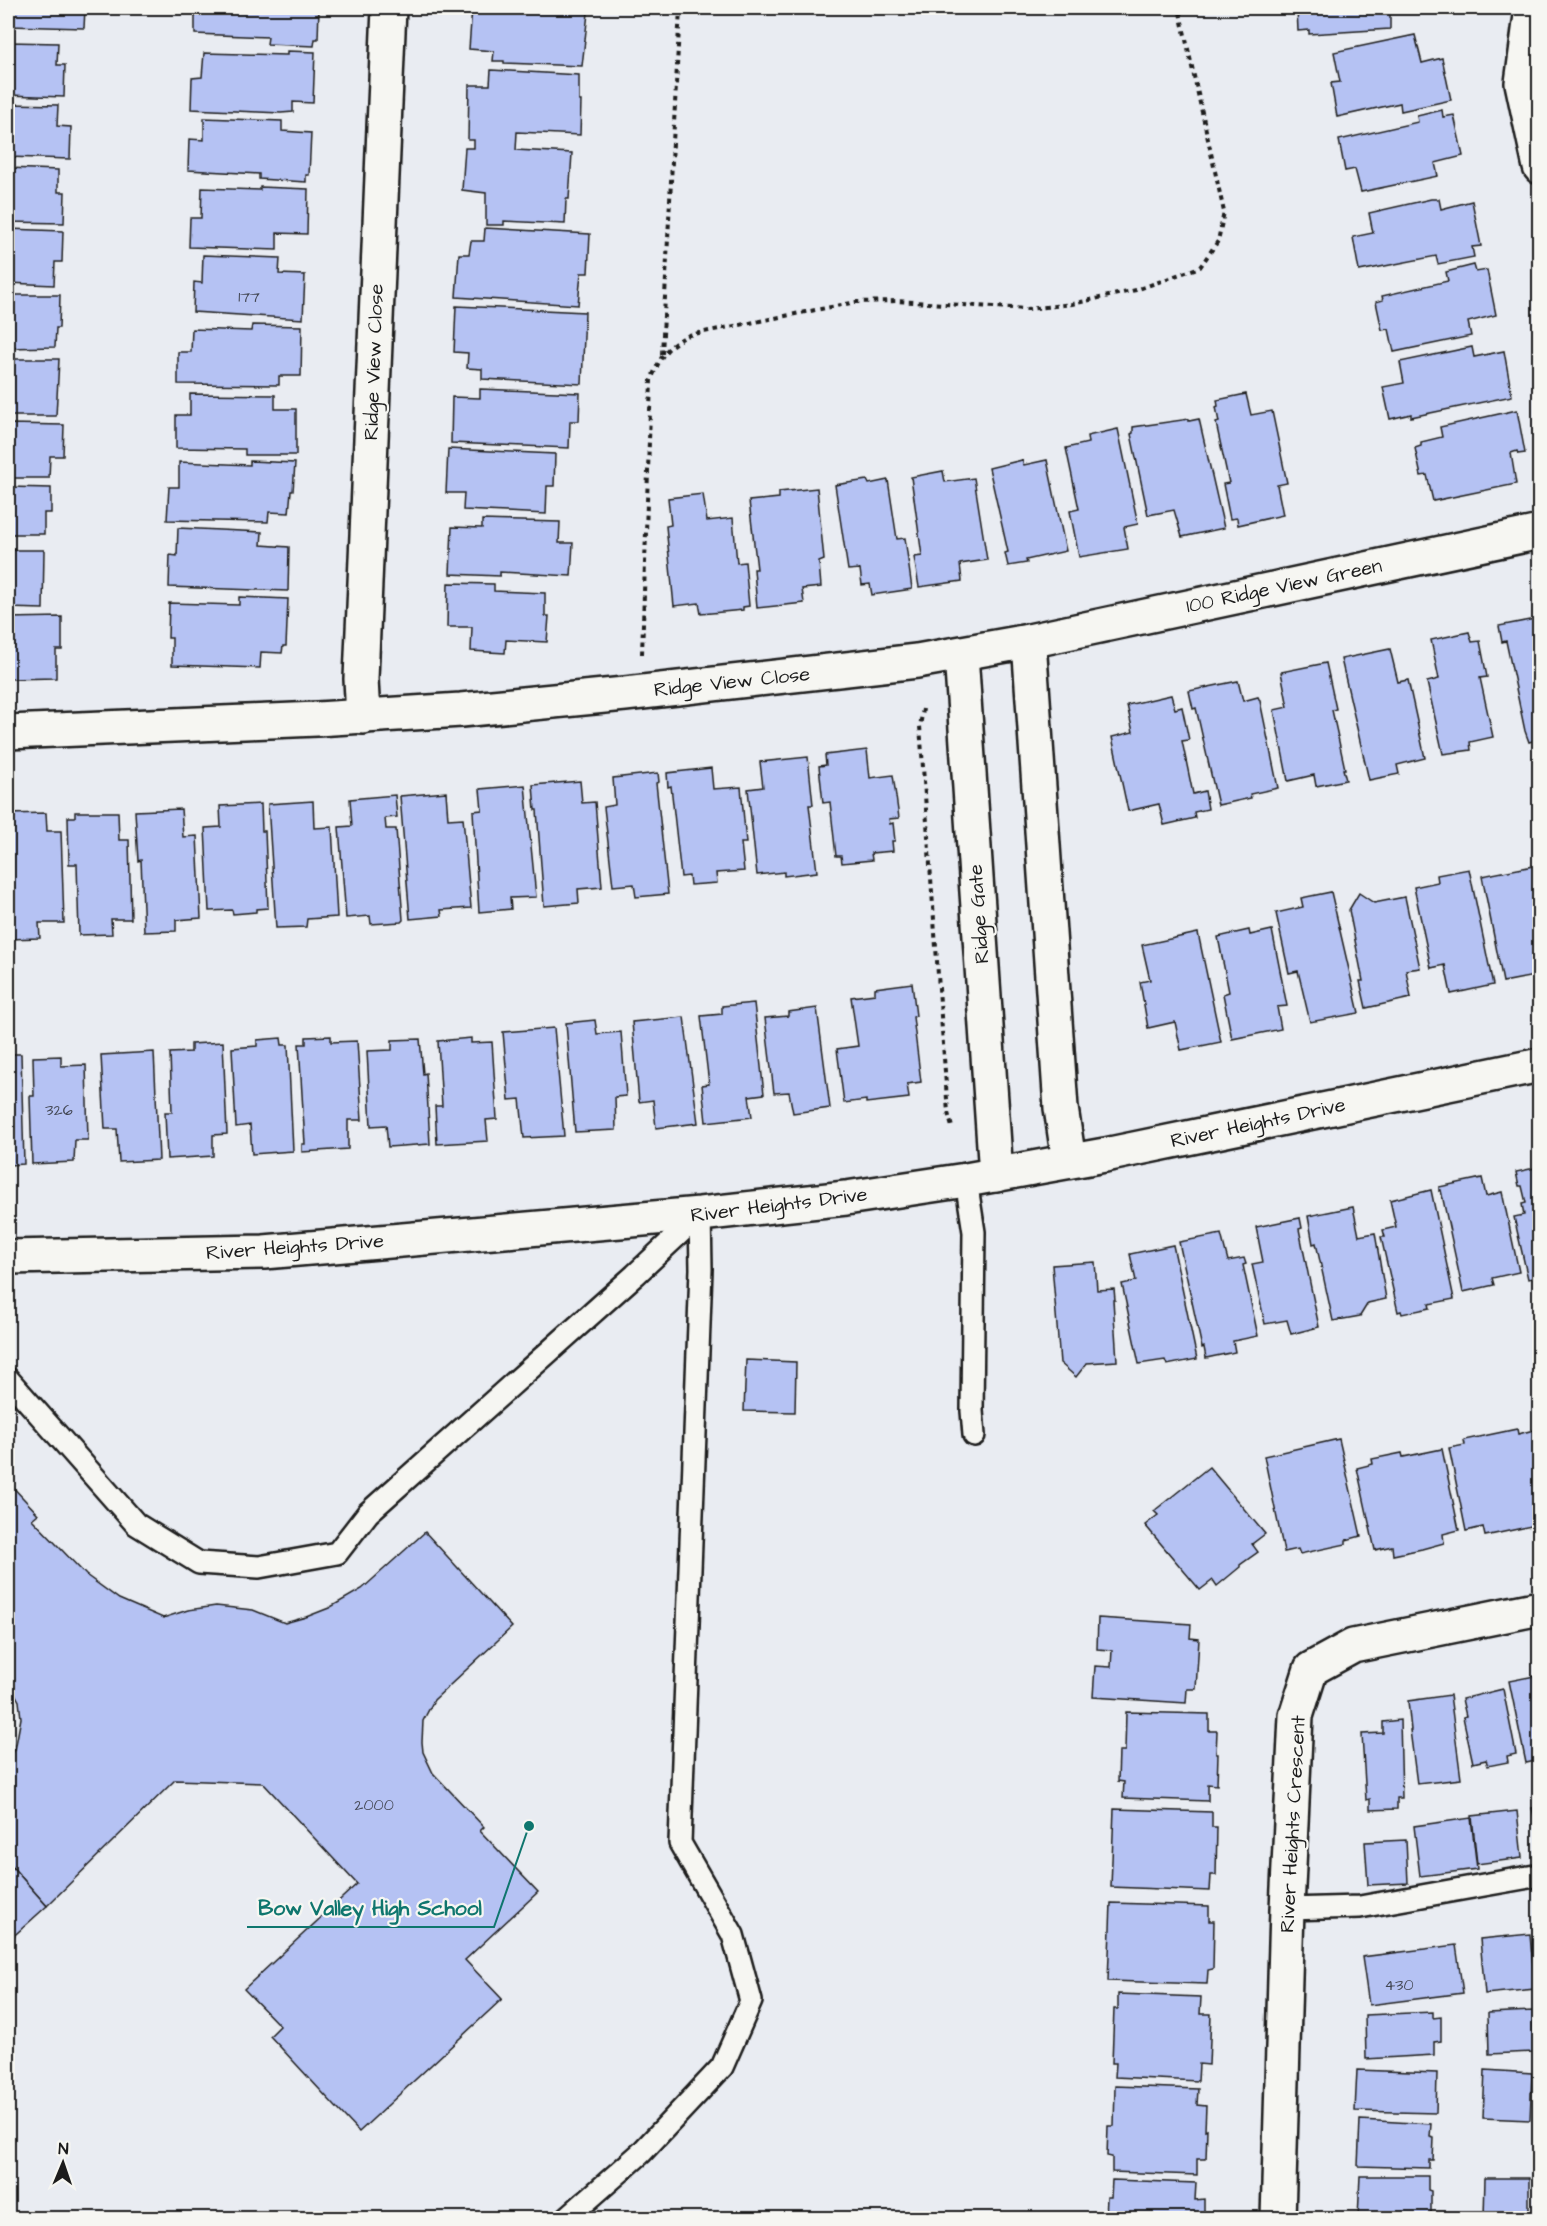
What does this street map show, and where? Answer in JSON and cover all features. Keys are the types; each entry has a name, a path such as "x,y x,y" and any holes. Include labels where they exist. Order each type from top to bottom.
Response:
{"street":[{"name":"Ridge View Close","path":"363,717 361,679 389,8"},
{"path":"1532,8 1522,83 1539,167"},
{"name":"100 Ridge View Green","path":"1029,641 1539,532"},
{"name":"Ridge View Close","path":"8,732 363,717 625,694 872,667 1029,641"},
{"path":"1029,641 1061,1108 1069,1161"},
{"name":"Ridge Gate","path":"961,654 965,700 981,1177"},
{"name":"River Heights Drive","path":"8,1257 264,1252 700,1214 846,1198 1069,1161 1539,1065"},
{"name":"River Heights Crescent","path":"1278,2218 1287,1909 1296,1716 1311,1669 1353,1646 1539,1608"}],"lane":[{"path":"974,1435 972,1411 974,1232 981,1177"},
{"path":"8,1379 136,1524 199,1563 259,1568 337,1553 368,1513 635,1275 700,1214"},
{"path":"567,2218 641,2153 722,2067 751,2001 733,1935 680,1843 701,1269 700,1214"},
{"path":"1287,1909 1360,1907 1539,1875"}],"path":[{"path":"642,661 651,380 662,355 680,8"},
{"path":"662,355 674,343 689,335 856,302 896,301 1027,309 1072,304 1136,290 1200,267 1218,241 1224,212 1179,8"},
{"path":"923,709 920,717 921,738 948,1113 952,1127"}],"building":[{"path":"8,8 85,8 84,28 9,26 8,30"},
{"path":"195,8 319,8 318,39 315,39 314,46 267,44 268,37 195,34"},
{"path":"472,8 520,8 588,13 582,66 504,63 504,61 493,61 494,51 469,49"},
{"path":"1297,8 1421,8 1390,9 1390,29 1309,34 1309,30 1298,31"},
{"path":"1415,35 1422,63 1442,58 1451,100 1401,111 1400,103 1337,117 1331,83 1340,82 1334,52"},
{"path":"8,42 58,43 57,65 65,65 64,97 8,95"},
{"path":"287,51 315,52 313,103 293,102 293,112 281,113 191,109 192,78 202,77 204,53 287,55"},
{"path":"491,70 579,75 580,135 517,132 516,150 572,153 565,224 504,221 504,225 486,225 486,193 462,190 465,148 474,148 474,140 468,140 469,85 490,85"},
{"path":"8,104 58,105 57,126 71,127 70,159 8,157"},
{"path":"1442,110 1443,117 1454,115 1463,156 1435,163 1438,176 1361,192 1355,169 1345,171 1339,140 1418,122 1417,116"},
{"path":"204,118 282,121 282,131 311,133 309,175 306,175 306,182 259,179 259,174 188,170 189,139 204,140"},
{"path":"8,168 58,170 58,192 65,192 64,223 8,222"},
{"path":"260,187 308,189 307,234 277,233 277,250 189,247 190,218 201,218 202,188 260,190"},
{"path":"1439,199 1441,209 1472,201 1481,246 1472,247 1474,257 1438,264 1436,256 1359,271 1353,237 1373,233 1369,213"},
{"path":"485,228 590,234 588,273 581,273 578,305 456,297 459,254 469,254 471,241 484,241"},
{"path":"8,229 63,231 62,262 55,262 54,285 8,283"},
{"path":"203,255 280,258 279,274 305,275 303,319 193,312 194,282 202,283"},
{"path":"1474,265 1476,272 1487,270 1496,315 1468,322 1471,336 1394,352 1389,329 1382,330 1376,302 1383,300 1382,296 1448,281 1446,272"},
{"path":"8,295 60,295 59,328 56,328 55,347 8,348"},
{"path":"456,306 585,312 582,384 482,379 482,369 467,368 468,353 454,352"},
{"path":"252,325 302,326 301,376 279,376 279,385 178,384 178,352 191,352 192,329 251,331"},
{"path":"1472,347 1474,357 1504,351 1512,396 1411,417 1411,414 1390,419 1383,387 1404,383 1400,362"},
{"path":"8,359 59,359 56,416 8,416"},
{"path":"480,389 580,393 579,421 570,421 569,448 451,443 452,397 480,398"},
{"path":"190,394 275,395 275,409 296,409 296,455 245,455 245,449 176,448 176,415 190,415"},
{"path":"1246,394 1251,415 1272,411 1287,483 1277,485 1283,515 1238,525 1237,518 1230,519 1223,484 1229,483 1216,423 1219,422 1216,407 1218,406 1217,400"},
{"path":"1517,410 1525,453 1518,454 1517,451 1511,453 1516,484 1433,501 1427,475 1421,476 1415,448 1421,446 1421,442 1442,437 1440,427"},
{"path":"1189,419 1189,421 1199,419 1224,528 1182,537 1174,510 1148,515 1131,434 1133,427"},
{"path":"8,424 64,425 63,456 50,456 49,478 8,478"},
{"path":"1118,429 1138,524 1124,527 1128,549 1079,557 1070,511 1079,509 1066,448 1088,443 1087,436"},
{"path":"448,449 555,454 554,486 547,486 546,514 463,510 464,493 446,493"},
{"path":"1022,460 1024,465 1047,460 1066,551 1026,560 1027,563 1008,566 1005,553 1008,552 989,468"},
{"path":"250,461 295,463 289,513 269,512 268,522 167,520 169,487 179,487 179,462 250,465"},
{"path":"943,471 945,482 974,478 987,560 960,564 962,581 919,587 914,557 922,556 911,477"},
{"path":"867,480 869,484 888,480 897,539 905,538 912,589 872,595 870,584 862,585 860,569 848,570 835,485"},
{"path":"8,487 51,488 51,513 44,513 44,534 8,534"},
{"path":"817,488 824,560 819,562 821,587 802,589 804,603 757,608 754,569 757,569 749,501 779,498 779,492"},
{"path":"703,494 707,521 733,518 737,563 745,562 749,606 743,607 743,610 701,614 699,603 674,606 666,526 671,525 668,498"},
{"path":"482,520 560,522 559,543 573,543 571,576 500,572 500,576 450,574 452,527 482,528"},
{"path":"178,528 262,532 261,545 289,547 288,591 169,587 170,555 177,556"},
{"path":"8,550 44,550 43,609 8,608"},
{"path":"448,583 494,584 494,591 545,593 545,616 549,616 547,642 506,640 505,653 471,651 472,627 447,627"},
{"path":"239,597 288,599 286,646 283,646 282,653 261,652 260,668 172,665 172,638 168,638 169,603 239,605"},
{"path":"62,617 62,650 56,650 56,678 8,679 8,618"},
{"path":"1540,618 1540,739 1529,742 1506,641 1502,642 1499,626"},
{"path":"1469,632 1472,642 1480,641 1487,677 1480,678 1493,737 1470,742 1471,750 1443,754 1427,682 1439,679 1431,640"},
{"path":"1390,649 1398,682 1408,680 1425,758 1397,765 1399,774 1369,780 1341,659"},
{"path":"1326,663 1336,709 1332,710 1346,780 1316,786 1314,775 1288,781 1274,710 1288,707 1281,672"},
{"path":"1238,681 1243,701 1258,697 1260,701 1278,788 1250,794 1251,798 1218,805 1196,708 1193,709 1189,691"},
{"path":"1171,695 1175,709 1182,707 1189,740 1182,741 1193,794 1205,791 1208,809 1194,812 1195,818 1164,825 1159,804 1128,811 1112,737 1133,732 1127,705"},
{"path":"867,750 870,778 893,775 899,818 889,819 890,824 893,823 895,841 892,841 893,851 871,853 872,860 842,863 841,856 836,856 830,802 823,803 819,766 826,765 825,755"},
{"path":"808,757 813,805 809,805 817,872 784,876 784,872 757,875 748,789 763,787 760,762"},
{"path":"711,768 713,789 741,787 746,843 741,843 744,871 716,873 717,883 690,885 689,876 681,877 671,786 668,787 667,773"},
{"path":"658,773 659,782 656,783 668,894 636,897 634,884 613,886 604,807 615,805 613,778"},
{"path":"580,781 582,803 595,802 602,887 578,889 579,903 544,906 533,785"},
{"path":"525,785 536,897 510,898 511,909 479,912 473,811 482,810 480,789"},
{"path":"446,792 448,819 463,818 471,908 441,910 442,916 410,919 400,796"},
{"path":"395,795 397,817 385,818 386,829 396,829 403,920 371,924 370,916 346,918 339,827 352,826 350,799"},
{"path":"313,801 314,828 332,827 337,917 307,919 306,927 276,928 268,804"},
{"path":"261,804 262,831 265,831 268,908 256,909 256,912 233,914 232,910 209,911 205,828 221,827 220,806"},
{"path":"181,809 183,837 197,836 201,918 176,920 176,931 144,932 141,860 138,861 135,811"},
{"path":"75,812 118,812 119,840 129,840 131,919 111,919 112,934 79,935 77,864 69,864 68,817 75,817"},
{"path":"46,813 47,831 61,831 64,923 39,923 40,938 8,939 8,814"},
{"path":"1533,866 1540,895 1540,948 1537,949 1540,975 1503,982 1482,876"},
{"path":"1469,869 1493,985 1451,994 1445,965 1431,968 1414,887 1438,882 1437,875"},
{"path":"1331,892 1359,1013 1310,1022 1298,971 1289,973 1276,913 1303,907 1301,898"},
{"path":"1359,893 1374,903 1405,897 1420,968 1406,970 1411,998 1366,1008 1349,910"},
{"path":"1249,930 1250,935 1272,930 1287,1006 1277,1007 1281,1029 1232,1039 1223,994 1229,992 1218,937"},
{"path":"1198,933 1221,1042 1181,1050 1175,1022 1148,1028 1140,982 1150,980 1142,945"},
{"path":"912,983 916,1016 913,1017 921,1082 907,1084 909,1098 844,1103 837,1049 858,1046 851,997 875,994 875,988"},
{"path":"754,1003 764,1094 749,1096 752,1117 706,1122 702,1085 709,1084 701,1016 722,1014 722,1006"},
{"path":"817,1008 830,1108 793,1113 789,1092 774,1093 765,1018 788,1016 788,1012"},
{"path":"684,1017 698,1123 656,1128 653,1100 639,1102 632,1022"},
{"path":"595,1020 597,1034 621,1032 626,1096 615,1097 616,1130 575,1132 566,1023"},
{"path":"554,1028 564,1136 524,1138 520,1099 509,1100 503,1032"},
{"path":"331,1036 331,1042 357,1041 362,1120 348,1120 348,1149 302,1152 302,1144 305,1144 299,1044 306,1044 306,1037"},
{"path":"281,1038 282,1045 288,1045 293,1151 252,1154 250,1125 236,1127 232,1048 257,1046 257,1040"},
{"path":"471,1038 471,1043 492,1042 497,1119 486,1120 488,1141 437,1144 435,1106 442,1106 438,1041"},
{"path":"420,1039 423,1074 426,1073 430,1144 388,1147 386,1125 371,1126 367,1051 392,1050 392,1040"},
{"path":"223,1042 227,1134 213,1135 213,1156 167,1159 165,1112 172,1112 170,1053 191,1052 191,1044"},
{"path":"154,1052 159,1160 119,1162 117,1129 105,1129 101,1055"},
{"path":"8,1054 21,1054 24,1164 8,1165"},
{"path":"61,1056 61,1066 86,1065 88,1140 75,1140 74,1162 32,1164 30,1096 34,1096 33,1057"},
{"path":"1540,1167 1540,1277 1528,1279 1514,1217 1524,1215 1522,1204 1526,1203 1516,1172"},
{"path":"1482,1178 1486,1196 1502,1192 1519,1272 1492,1278 1494,1285 1463,1292 1439,1187"},
{"path":"1431,1190 1454,1299 1429,1304 1430,1308 1402,1314 1401,1311 1398,1312 1381,1237 1385,1237 1383,1230 1396,1227 1390,1200"},
{"path":"1353,1207 1359,1236 1375,1233 1386,1299 1368,1303 1360,1316 1333,1321 1308,1216"},
{"path":"1300,1218 1302,1228 1299,1229 1319,1327 1291,1334 1287,1320 1265,1324 1252,1264 1263,1262 1256,1227"},
{"path":"1221,1234 1228,1261 1244,1258 1246,1264 1243,1265 1258,1336 1233,1341 1235,1352 1206,1358 1179,1242"},
{"path":"1173,1245 1197,1359 1167,1365 1165,1360 1139,1364 1122,1284 1136,1281 1130,1254"},
{"path":"1095,1262 1097,1290 1114,1289 1117,1361 1087,1363 1076,1377 1060,1363 1052,1265"},
{"path":"746,1360 796,1362 795,1412 744,1411"},
{"path":"1517,1429 1518,1434 1534,1430 1540,1459 1540,1516 1534,1517 1536,1525 1485,1536 1483,1527 1466,1531 1449,1448 1465,1445 1464,1440"},
{"path":"1339,1439 1361,1536 1346,1540 1346,1544 1300,1554 1298,1549 1284,1552 1264,1456"},
{"path":"1442,1449 1459,1530 1443,1534 1444,1543 1422,1549 1393,1555 1392,1546 1375,1550 1357,1468 1373,1464 1372,1459 1402,1453 1403,1457"},
{"path":"1209,1467 1265,1534 1252,1544 1258,1552 1217,1586 1213,1580 1200,1590 1145,1525 1158,1515 1154,1511"},
{"path":"8,1482 38,1514 32,1519 86,1575 119,1599 163,1618 188,1610 216,1606 253,1610 285,1623 306,1617 329,1608 362,1589 425,1532 512,1627 434,1700 423,1721 422,1742 423,1752 433,1773 484,1827 480,1831 538,1892 465,1960 502,1999 359,2132 270,2036 280,2026 244,1989 357,1884 263,1783 175,1780 47,1906 8,1862 8,1756 15,1750 21,1718 19,1701 8,1681"},
{"path":"1098,1618 1191,1624 1190,1638 1199,1639 1196,1689 1187,1689 1186,1703 1093,1697 1095,1666 1111,1667 1112,1650 1097,1649"},
{"path":"1540,1675 1540,1760 1526,1763 1509,1681"},
{"path":"1503,1689 1516,1754 1507,1756 1508,1762 1488,1766 1486,1760 1473,1763 1463,1717 1466,1716 1462,1699"},
{"path":"1450,1695 1461,1779 1417,1784 1408,1701"},
{"path":"1126,1712 1209,1714 1209,1731 1217,1731 1216,1754 1218,1754 1217,1785 1208,1784 1208,1801 1123,1798 1124,1782 1118,1781 1119,1751 1125,1751"},
{"path":"1400,1720 1402,1798 1397,1798 1397,1809 1370,1810 1370,1799 1366,1800 1362,1734 1383,1733 1383,1722"},
{"path":"1540,1806 1540,1840 1532,1808"},
{"path":"1114,1809 1212,1812 1212,1827 1217,1827 1216,1875 1211,1875 1210,1891 1111,1887"},
{"path":"1517,1811 1522,1858 1477,1864 1472,1816"},
{"path":"1471,1818 1477,1869 1420,1876 1414,1826"},
{"path":"1406,1840 1408,1883 1368,1885 1365,1842"},
{"path":"8,1862 47,1906 8,1941"},
{"path":"1111,1903 1209,1906 1209,1921 1214,1921 1213,1969 1208,1970 1207,1984 1108,1981"},
{"path":"1530,1934 1535,1989 1485,1994 1480,1939"},
{"path":"1456,1945 1463,1993 1369,2005 1362,1957"},
{"path":"1118,1994 1201,1997 1200,2014 1211,2014 1209,2065 1199,2064 1198,2081 1115,2077 1116,2063 1112,2063 1114,2009 1118,2009"},
{"path":"1533,2011 1534,2052 1489,2054 1488,2013"},
{"path":"1433,2012 1433,2018 1441,2017 1441,2041 1434,2042 1434,2055 1366,2059 1365,2015"},
{"path":"1357,2070 1437,2073 1436,2113 1355,2111"},
{"path":"1485,2070 1532,2073 1530,2120 1483,2118"},
{"path":"1115,2086 1198,2089 1197,2105 1206,2106 1205,2130 1207,2129 1206,2159 1197,2159 1197,2175 1112,2172 1112,2157 1107,2156 1108,2126 1114,2126"},
{"path":"1360,2120 1431,2124 1430,2137 1434,2138 1433,2160 1429,2160 1429,2168 1358,2166"},
{"path":"1360,2176 1428,2176 1428,2190 1431,2191 1431,2216 1428,2218 1358,2218"},
{"path":"1485,2178 1529,2178 1529,2218 1484,2218"},
{"path":"1112,2180 1196,2183 1195,2200 1204,2199 1204,2218 1106,2218 1107,2197 1111,2197"}],"place":[{"name":"Bow Valley High School","path":"529,1826"}]}
